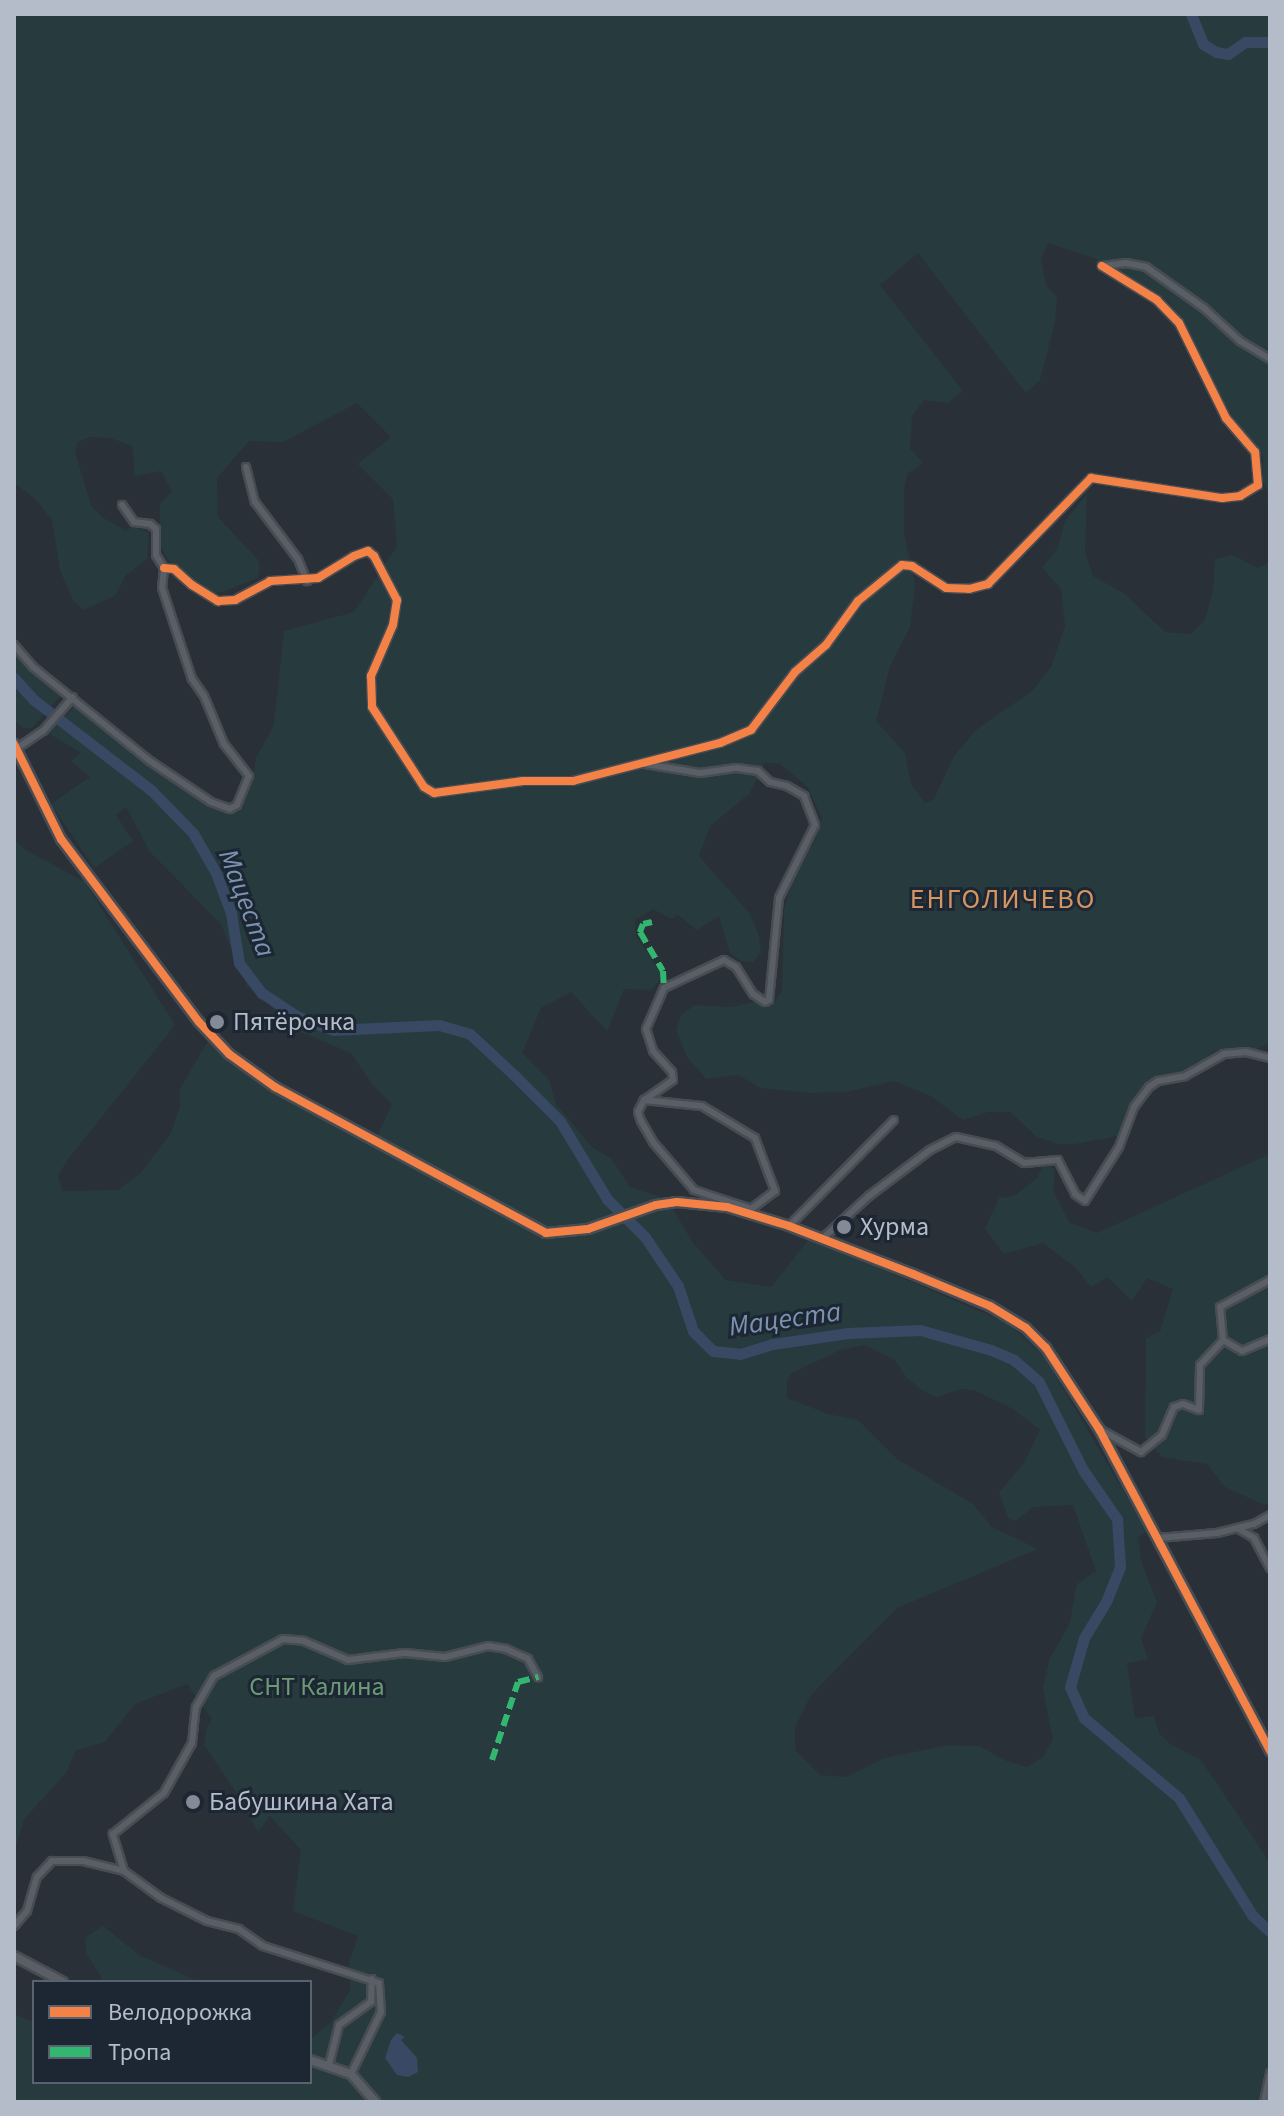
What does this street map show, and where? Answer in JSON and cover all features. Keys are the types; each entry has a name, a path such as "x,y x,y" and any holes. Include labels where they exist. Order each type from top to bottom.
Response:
{"street":[{"path":"164,568 174,569 218,601 235,600 270,581 307,581 332,572 354,556 368,551 378,560 397,600 393,625 371,676 372,707 424,787 434,793 523,781 573,781 720,743 751,730 795,672 826,645 858,601 902,565 912,566 946,588 969,589 988,584 1091,478 1222,498 1240,496 1258,485 1255,452 1226,418 1179,323 1157,300 1102,266 1126,263 1146,267 1204,308 1240,341 1270,359"},
{"path":"246,467 255,502 298,559 307,581"},
{"path":"14,645 33,667 162,770 199,796 230,809 237,805 249,776 224,744 204,696 192,679 162,588 164,568 156,555 156,529 150,524 134,522 122,505"},
{"path":"73,697 43,731 15,746 61,839 199,1022 229,1054 275,1087 537,1229 561,1234 588,1229 656,1205 706,1204 749,1211 775,1191 755,1138 702,1106 644,1100"},
{"path":"642,763 700,773 737,768 758,771 770,782 787,786 804,796 815,825 779,898 772,958 772,996 765,1002 758,999 736,967 724,960 673,981 664,988 646,1029 653,1051 672,1072 673,1080 644,1100 638,1112 641,1121 682,1178 696,1191 990,1306 1015,1320 1046,1348 1099,1429 1270,1751"},
{"path":"822,1239 869,1196 930,1150 956,1137 996,1146 1024,1163 1058,1160 1075,1194 1085,1201 1119,1147 1134,1107 1149,1087 1158,1081 1185,1076 1224,1054 1246,1052 1270,1058"},
{"path":"789,1226 894,1120"},
{"path":"1099,1429 1141,1452 1148,1449 1168,1425 1174,1407 1183,1404 1199,1410 1197,1379 1200,1365 1223,1340 1220,1307 1270,1280"},
{"path":"1223,1340 1242,1351 1270,1339"},
{"path":"1158,1538 1237,1528 1270,1515"},
{"path":"1237,1528 1254,1538 1270,1568"},
{"path":"124,1871 117,1857 113,1834 164,1793 192,1743 196,1707 214,1676 283,1639 304,1641 348,1660 405,1653 463,1656 488,1646 506,1649 528,1659 538,1677"},
{"path":"111,1867 117,1857"},
{"path":"14,1926 27,1911 37,1877 52,1861 63,1859 124,1871 161,1898 207,1921 239,1929 263,1946 372,1979 381,1988 381,2012 351,2074"},
{"path":"14,1956 59,1980"},
{"path":"329,2065 339,2025 371,2002 372,1979"},
{"path":"312,2061 351,2074 375,2102"},
{"path":"1264,2102 1270,2073"}],"green space":[{"name":"СНТ Калина","path":"14,14 1270,14 1270,539 1267,492 1262,479 1263,457 1220,398 1186,326 1168,301 1094,258 1048,243 1041,259 1046,285 1057,297 1055,322 1040,380 1026,393 918,253 880,285 963,391 948,403 924,400 912,416 910,449 923,463 907,474 904,489 904,533 915,585 910,627 890,666 876,721 905,753 911,784 925,803 934,799 954,756 976,730 1032,691 1051,667 1065,626 1061,589 1042,568 1058,548 1065,521 1087,494 1085,552 1093,576 1125,594 1165,632 1191,634 1205,620 1213,590 1215,559 1233,555 1257,568 1266,565 1270,558 1270,1042 1257,1049 1215,1051 1190,1070 1155,1078 1132,1103 1117,1136 1075,1144 1058,1144 1037,1137 1010,1112 988,1112 963,1120 931,1096 894,1081 846,1092 809,1093 761,1088 738,1075 706,1079 687,1057 676,1030 681,1015 695,1005 731,1007 754,1002 772,1006 782,991 784,910 794,874 815,840 822,818 807,786 780,764 765,762 750,793 710,826 699,856 750,914 759,936 761,952 753,962 741,961 730,953 719,916 697,930 678,915 672,919 653,909 635,920 636,936 663,976 651,990 624,989 607,1031 571,992 541,1008 522,1053 549,1080 556,1104 593,1148 611,1158 630,1187 667,1199 693,1243 726,1280 771,1287 810,1238 1009,1324 1045,1358 1147,1531 1138,1537 1142,1564 1157,1602 1141,1638 1148,1659 1127,1663 1135,1718 1154,1716 1159,1733 1170,1744 1201,1760 1270,1863 1270,2102 14,2102 14,2014 32,2021 32,2084 312,2084 312,2038 331,2022 350,1990 349,1963 358,1936 293,1911 301,1850 270,1816 258,1832 236,1792 204,1745 207,1727 212,1719 187,1684 135,1704 105,1742 76,1750 66,1773 24,1819 14,1854 14,840 24,849 85,882 175,1025 69,1158 58,1175 62,1191 118,1190 141,1173 171,1133 180,1106 180,1089 209,1039 249,1071 375,1141 392,1104 372,1084 351,1053 289,1027 280,1014 247,986 221,924 150,852 126,807 116,815 133,841 94,868 51,804 90,777 71,761 81,753 48,733 75,706 185,790 228,811 239,804 253,780 256,758 274,725 284,631 354,612 397,546 393,499 358,464 391,437 357,403 283,442 249,441 217,478 218,517 258,560 260,569 258,578 219,593 207,592 168,560 160,545 160,504 172,491 161,471 134,476 133,446 110,438 91,437 78,442 75,452 91,505 102,517 126,531 134,525 149,533 147,559 125,576 116,595 84,610 73,600 60,570 52,520 35,499 14,483","holes":["865,1345 895,1360 906,1377 936,1397 962,1389 976,1391 1013,1409 1040,1430 1024,1463 999,1493 1009,1519 1016,1521 1033,1507 1073,1505 1096,1571 1077,1584 1070,1623 1049,1660 1043,1689 1053,1740 1043,1757 1027,1767 1004,1760 980,1746 949,1745 884,1758 847,1777 820,1775 795,1750 795,1727 811,1695 897,1608 1038,1549 992,1527 973,1504 897,1459 858,1420 828,1414 787,1398 787,1380 792,1373 840,1350"]},
{"path":"14,649 62,694 32,728 23,728 14,720"},
{"path":"1270,1154 1270,1502 1264,1505 1225,1487 1207,1464 1162,1457 1145,1437 1146,1338 1160,1331 1173,1289 1147,1278 1132,1301 1108,1277 1091,1287 1075,1267 1043,1243 1004,1254 985,1229 999,1198 1014,1196 1037,1178 1042,1167 1049,1165 1055,1170 1053,1191 1070,1223 1097,1233"},
{"path":"103,1926 139,1955 195,1980 103,1980 86,1952 85,1938"}],"water":[{"path":"397,2033 405,2037 401,2040 417,2058 418,2072 408,2077 397,2075 385,2058"}],"waterway":[{"path":"1191,14 1203,44 1216,52 1228,54 1245,42 1270,42"},
{"name":"Мацеста","path":"14,678 34,700 152,791 193,833 216,873 231,913 239,963 262,993 298,1017 333,1030 439,1025 470,1034 513,1074 560,1121 607,1199 645,1237 678,1286 693,1331 713,1351 740,1354 773,1344 848,1333 920,1330 991,1350 1014,1360 1039,1382 1083,1470 1117,1519 1120,1567 1107,1600 1084,1638 1070,1687 1084,1718 1179,1798 1252,1915 1270,1932"}],"marked path":[{"path":"652,922 643,924 640,932 663,971 664,988"},
{"path":"492,1760 518,1682 538,1677"}],"cycle path":[{"path":"164,568 174,569 218,601 235,600 270,581 318,578 368,551 374,556 397,600 393,625 371,676 372,707 424,787 434,793 523,781 573,781 720,743 751,730 795,672 826,645 858,601 902,565 912,566 946,588 969,589 988,584 1091,478 1222,498 1240,496 1258,485 1255,452 1226,418 1179,323 1157,300 1102,266"},
{"path":"14,744 61,839 199,1022 229,1054 275,1087 546,1233 588,1229 656,1205 677,1202 727,1207 789,1226 913,1274 990,1306 1026,1328 1046,1348 1099,1429 1270,1751"}],"place":[{"name":"Пятёрочка","path":"217,1022"},
{"name":"Хурма","path":"844,1227"},
{"name":"Бабушкина Хата","path":"193,1802"}],"district":[{"name":"ЕНГОЛИЧЕВО","path":"1003,899"}]}
